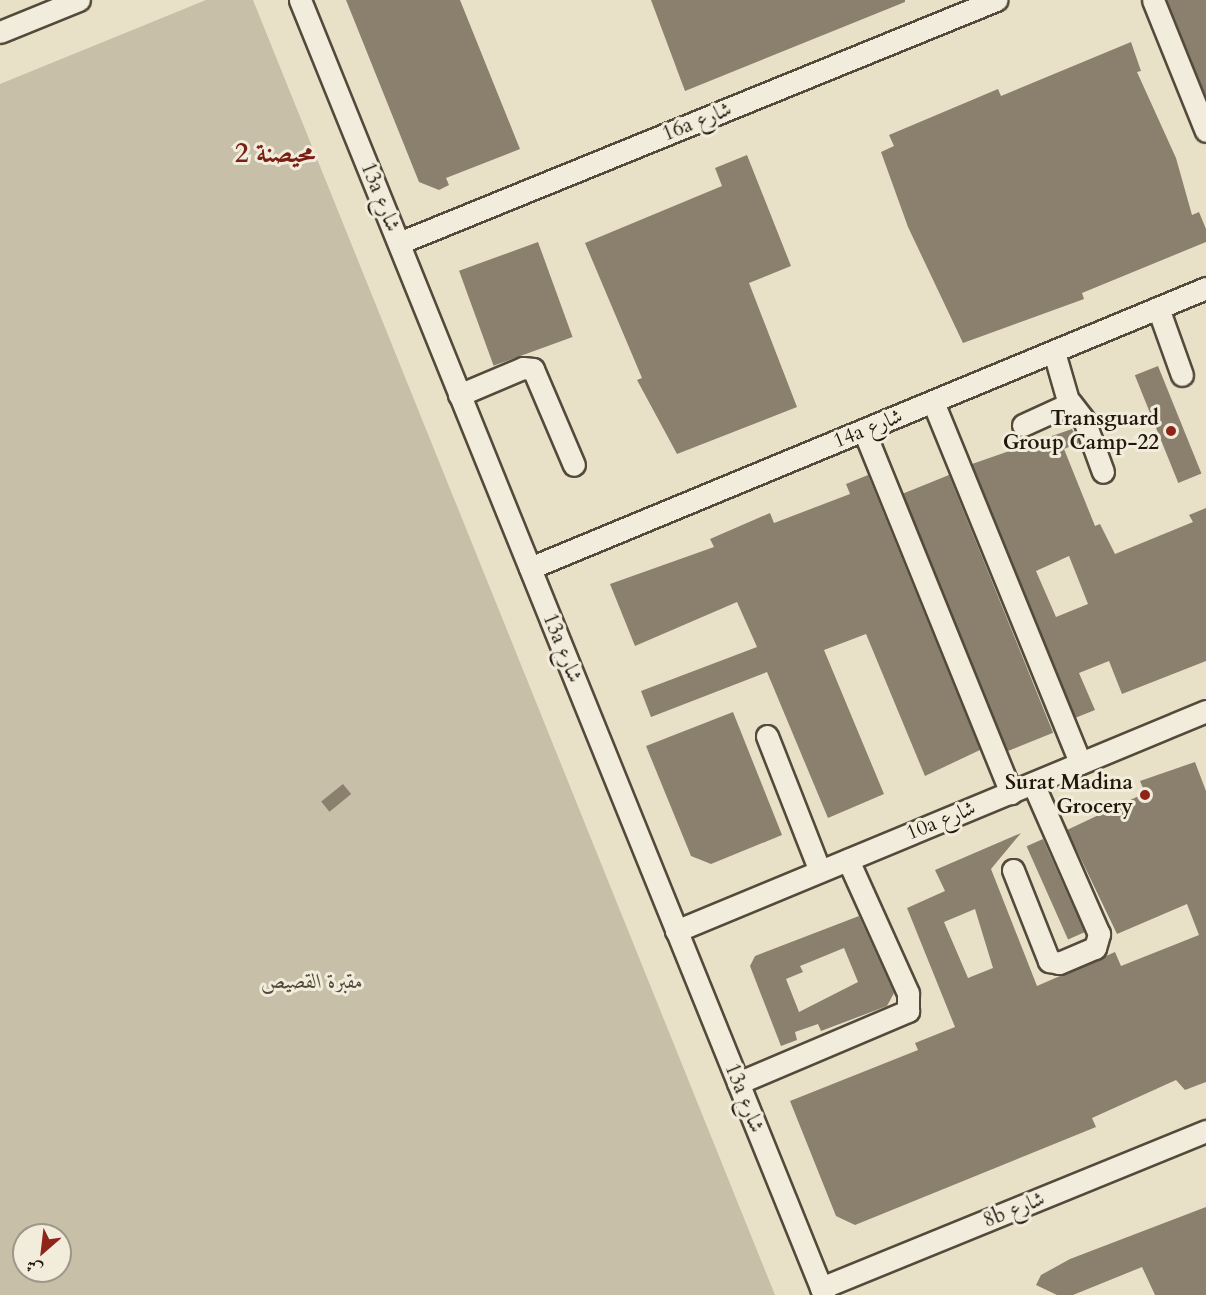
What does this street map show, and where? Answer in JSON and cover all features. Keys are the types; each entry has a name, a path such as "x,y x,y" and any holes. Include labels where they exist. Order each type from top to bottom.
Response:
{"street":[{"path":"0,32 79,0"},
{"name":"13a شارع","path":"300,0 823,1292"},
{"path":"1153,0 1206,131"},
{"name":"16a شارع","path":"399,243 987,2"},
{"name":"14a شارع","path":"530,568 1206,288"},
{"path":"1158,308 1182,375"},
{"path":"1054,352 1070,402 1084,420 1103,472"},
{"path":"459,395 523,368 533,369 573,465"},
{"path":"933,402 1080,763"},
{"path":"1023,425 1070,402"},
{"path":"864,431 1011,793"},
{"name":"10a شارع","path":"676,931 1206,711"},
{"path":"767,736 820,871"},
{"path":"1012,870 1049,961 1059,963 1095,948 1099,934 1033,784"},
{"path":"738,1083 908,1011 908,993 848,860"},
{"name":"8b شارع","path":"823,1292 1206,1131"}],"green space":[{"name":"مقبرة القصيص","path":"206,0 253,0 775,1295 0,1295 0,84"}],"building":[{"path":"346,0 460,0 520,149 446,178 449,185 439,190 419,182"},
{"path":"651,0 905,0 905,2 685,91"},
{"path":"1167,0 1206,0 1206,97"},
{"path":"1131,42 1141,71 1137,72 1176,158 1192,215 1199,212 1206,229 1206,242 1082,293 1084,299 963,343 908,227 881,152 894,146 889,135 998,89 1001,96"},
{"path":"747,155 791,266 749,283 797,407 677,454 637,380 642,378 585,243 722,186 715,168"},
{"path":"538,242 573,337 494,366 459,271"},
{"name":"Transguard Group Camp-22","path":"1158,366 1201,474 1178,483 1135,375"},
{"path":"1072,429 1079,443 1064,449 1095,526 1100,524 1115,554 1193,522 1189,515 1206,508 1206,661 1122,694 1109,661 1079,673 1095,710 1075,718 972,464","holes":["1069,556 1088,604 1056,617 1036,571"]},
{"path":"868,475 980,750 925,776 866,634 824,650 884,794 828,818 767,672 651,717 641,691 757,647 737,602 635,646 610,584 714,547 710,539 770,513 774,523 850,494 846,484"},
{"path":"949,475 1053,733 1007,751 903,494"},
{"path":"733,712 782,835 711,864 691,856 646,746"},
{"path":"1195,762 1206,791 1206,1082 1185,1090 1176,1080 1092,1118 1096,1127 855,1225 836,1216 790,1101 918,1050 915,1043 955,1027 907,908 945,891 935,870 1021,833 991,869 1037,986 1115,952 1121,966 1199,935 1187,904 1117,934 1067,830 1145,793 1140,781","holes":["975,909 993,968 968,978 944,922"]},
{"path":"343,784 351,794 329,812 321,802"},
{"path":"1043,839 1084,932 1068,940 1027,846"},
{"path":"859,916 894,993 887,1006 821,1031 818,1024 795,1032 797,1040 781,1046 750,966 755,956","holes":["844,948 858,982 799,1012 786,979 803,972 800,966"]},
{"path":"1206,1207 1206,1295 1155,1295 1142,1267 1073,1295 1057,1295 1036,1285 1041,1275 1070,1259"}],"place":[{"name":"Transguard Group Camp-22","path":"1171,431"},
{"name":"Surat Madina Grocery","path":"1145,795"}],"district":[{"name":"محيصنة 2","path":"275,154"}]}
